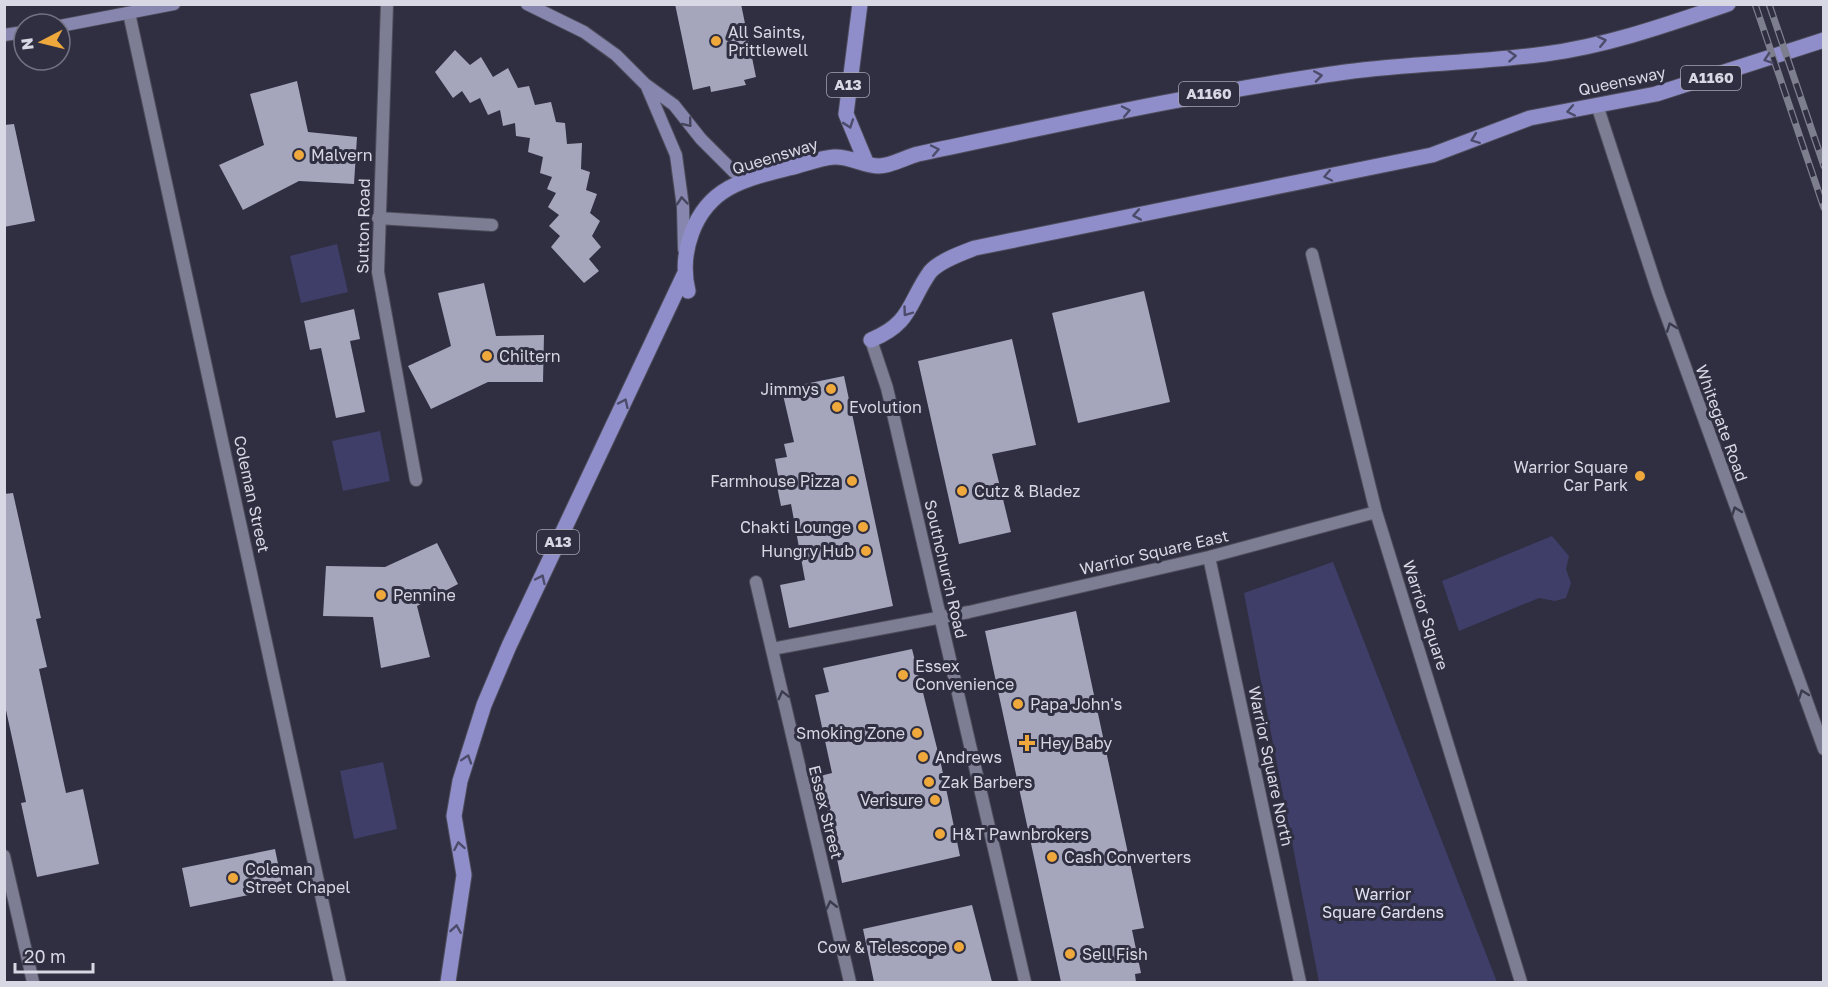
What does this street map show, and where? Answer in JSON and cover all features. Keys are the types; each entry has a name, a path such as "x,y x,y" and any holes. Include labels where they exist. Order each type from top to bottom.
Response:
{"main road":[{"path":"72,24 174,4"},
{"path":"527,4 584,32 616,55 645,84 674,105 701,139 734,172 752,179"},
{"name":"A13","path":"860,4 846,114 872,164"},
{"name":"A1160","path":"872,164 1209,94 1418,63 1545,54 1641,32 1728,4"},
{"name":"Queensway","path":"871,340 888,333 902,319 918,296 931,271 975,248 1432,155 1530,118 1656,94 1824,40"},
{"path":"645,84 676,156 683,207 684,267"},
{"name":"Queensway","path":"688,291 684,267 694,224 710,203 728,189 752,179 833,157 872,164"},
{"name":"A13","path":"448,982 464,875 454,816 460,781 484,705 684,267"}],"street":[{"name":"Sutton Road","path":"387,4 378,218 378,272 416,480"},
{"name":"Coleman Street","path":"129,13 340,982"},
{"name":"Whitegate Road","path":"1597,105 1658,292 1824,749"},
{"path":"378,218 492,225"},
{"name":"Warrior Square","path":"1312,254 1376,512 1521,982"},
{"name":"Southchurch Road","path":"871,340 886,388 1025,982"},
{"name":"Warrior Square East","path":"939,616 1209,557 1376,512"},
{"name":"Warrior Square North","path":"1209,557 1300,982"},
{"name":"Essex Street","path":"756,582 850,982"},
{"path":"772,649 939,616"},
{"path":"4,856 33,982"}],"green space":[{"path":"337,244 348,292 301,303 290,256"},
{"path":"380,431 390,481 343,491 332,441"},
{"path":"1552,536 1569,556 1566,569 1571,583 1566,598 1555,601 1539,598 1459,631 1442,581"},
{"name":"Warrior Square Gardens","path":"1333,562 1497,982 1319,982 1244,593"},
{"path":"383,762 397,829 354,839 340,771"}],"building":[{"name":"All Saints, Prittlewell","path":"675,4 741,4 756,77 744,80 746,85 711,92 710,86 693,90"},
{"path":"455,50 470,65 481,57 493,77 508,68 518,88 529,86 535,105 551,102 556,122 565,123 567,144 582,143 581,169 590,172 586,190 597,194 590,213 600,221 592,236 601,247 589,259 599,271 584,283 551,247 560,236 549,226 559,215 548,207 556,193 547,189 552,177 540,173 543,157 528,152 530,138 516,136 515,123 503,126 500,110 488,115 480,98 470,103 462,91 453,98 435,72"},
{"name":"Malvern","path":"297,81 308,132 357,137 354,184 299,181 243,210 219,165 264,145 250,94"},
{"path":"14,124 35,221 4,227 4,125"},
{"name":"Chiltern","path":"484,283 496,336 544,335 543,382 488,382 431,409 408,366 451,346 438,293"},
{"path":"1144,291 1170,402 1078,423 1052,313"},
{"path":"354,309 360,339 350,341 365,412 336,418 321,348 310,350 304,321"},
{"path":"1012,339 1036,445 992,454 1011,532 959,544 918,361"},
{"path":"844,376 893,606 789,628 780,585 805,580 791,504 781,506 777,486 780,486 775,459 787,457 784,444 794,442 783,395 806,390 805,384"},
{"path":"13,493 41,618 36,619 47,667 39,669 66,793 83,789 99,864 37,877 21,803 26,802 4,701 4,494"},
{"name":"Pennine","path":"437,543 458,584 417,606 430,657 381,668 373,617 323,616 326,566 385,567"},
{"path":"1076,611 1144,928 1132,930 1141,973 1135,974 1136,982 1061,982 985,631"},
{"path":"912,649 941,764 960,856 842,883 820,776 832,773 815,695 829,692 823,668"},
{"name":"Coleman Street Chapel","path":"275,849 283,888 190,907 182,868"},
{"path":"972,905 992,982 874,982 863,929"}],"railway":[{"path":"1755,4 1824,208"},
{"path":"1769,4 1824,166"}],"place":[{"name":"All Saints, Prittlewell","path":"716,41"},
{"name":"Malvern","path":"299,155"},
{"name":"Chiltern","path":"487,356"},
{"name":"Jimmys","path":"831,389"},
{"name":"Evolution","path":"837,407"},
{"name":"Warrior Square Car Park","path":"1640,476"},
{"name":"Farmhouse Pizza","path":"852,481"},
{"name":"Cutz & Bladez","path":"962,491"},
{"name":"Chakti Lounge","path":"863,527"},
{"name":"Hungry Hub","path":"866,551"},
{"name":"Pennine","path":"381,595"},
{"name":"Essex Convenience","path":"903,675"},
{"name":"Papa John's","path":"1018,704"},
{"name":"Smoking Zone","path":"917,733"},
{"name":"Hey Baby","path":"1027,743"},
{"name":"Andrews","path":"923,757"},
{"name":"Zak Barbers","path":"929,782"},
{"name":"Verisure","path":"935,800"},
{"name":"H&T Pawnbrokers","path":"940,834"},
{"name":"Cash Converters","path":"1052,857"},
{"name":"Coleman Street Chapel","path":"233,878"},
{"name":"Cow & Telescope","path":"959,947"},
{"name":"Sell Fish","path":"1070,954"}]}
